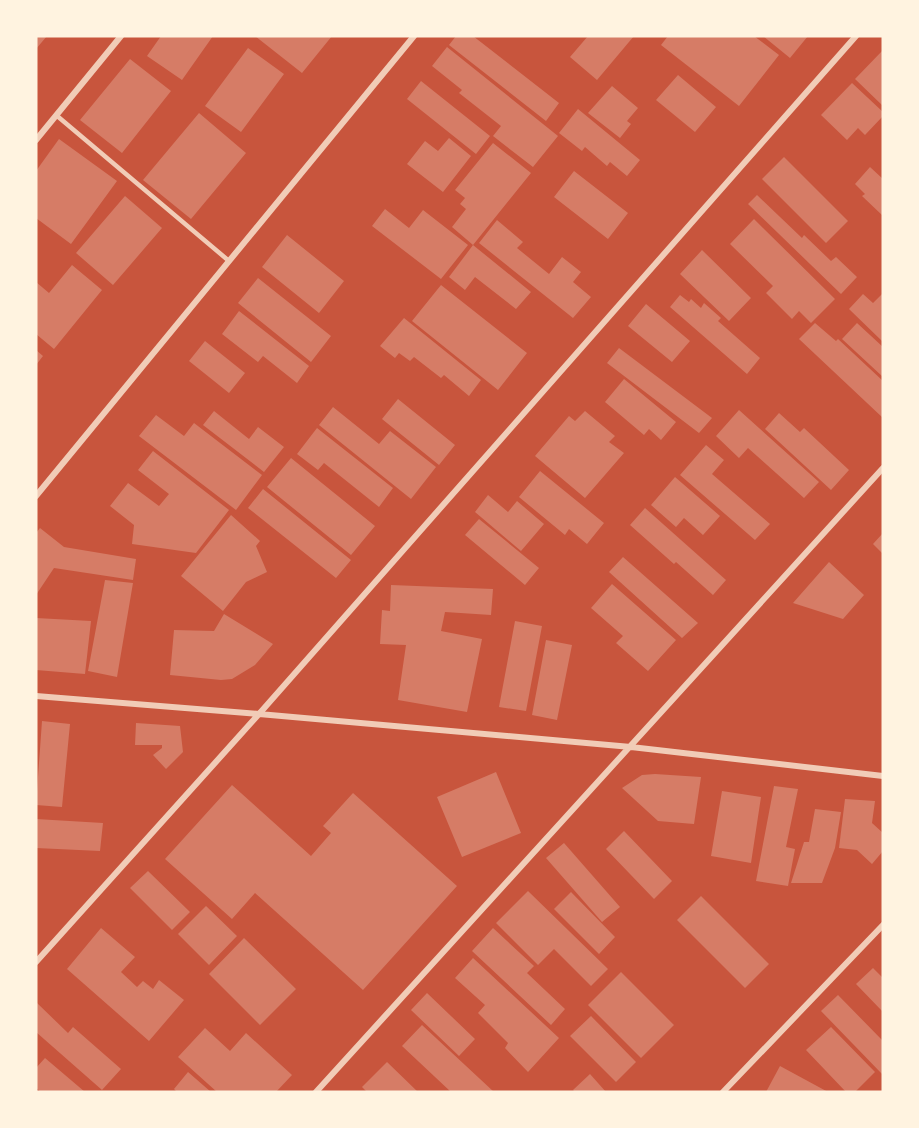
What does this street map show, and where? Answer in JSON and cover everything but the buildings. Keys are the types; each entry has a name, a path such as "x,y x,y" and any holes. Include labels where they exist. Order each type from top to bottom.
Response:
{"street":[{"path":"36,140 121,36"},
{"path":"36,496 414,36"},
{"path":"36,962 259,714 856,36"},
{"path":"316,1092 883,468"},
{"path":"36,696 631,747 883,776"},
{"path":"723,1092 883,925"}],"lane":[{"path":"56,116 229,261"}]}
